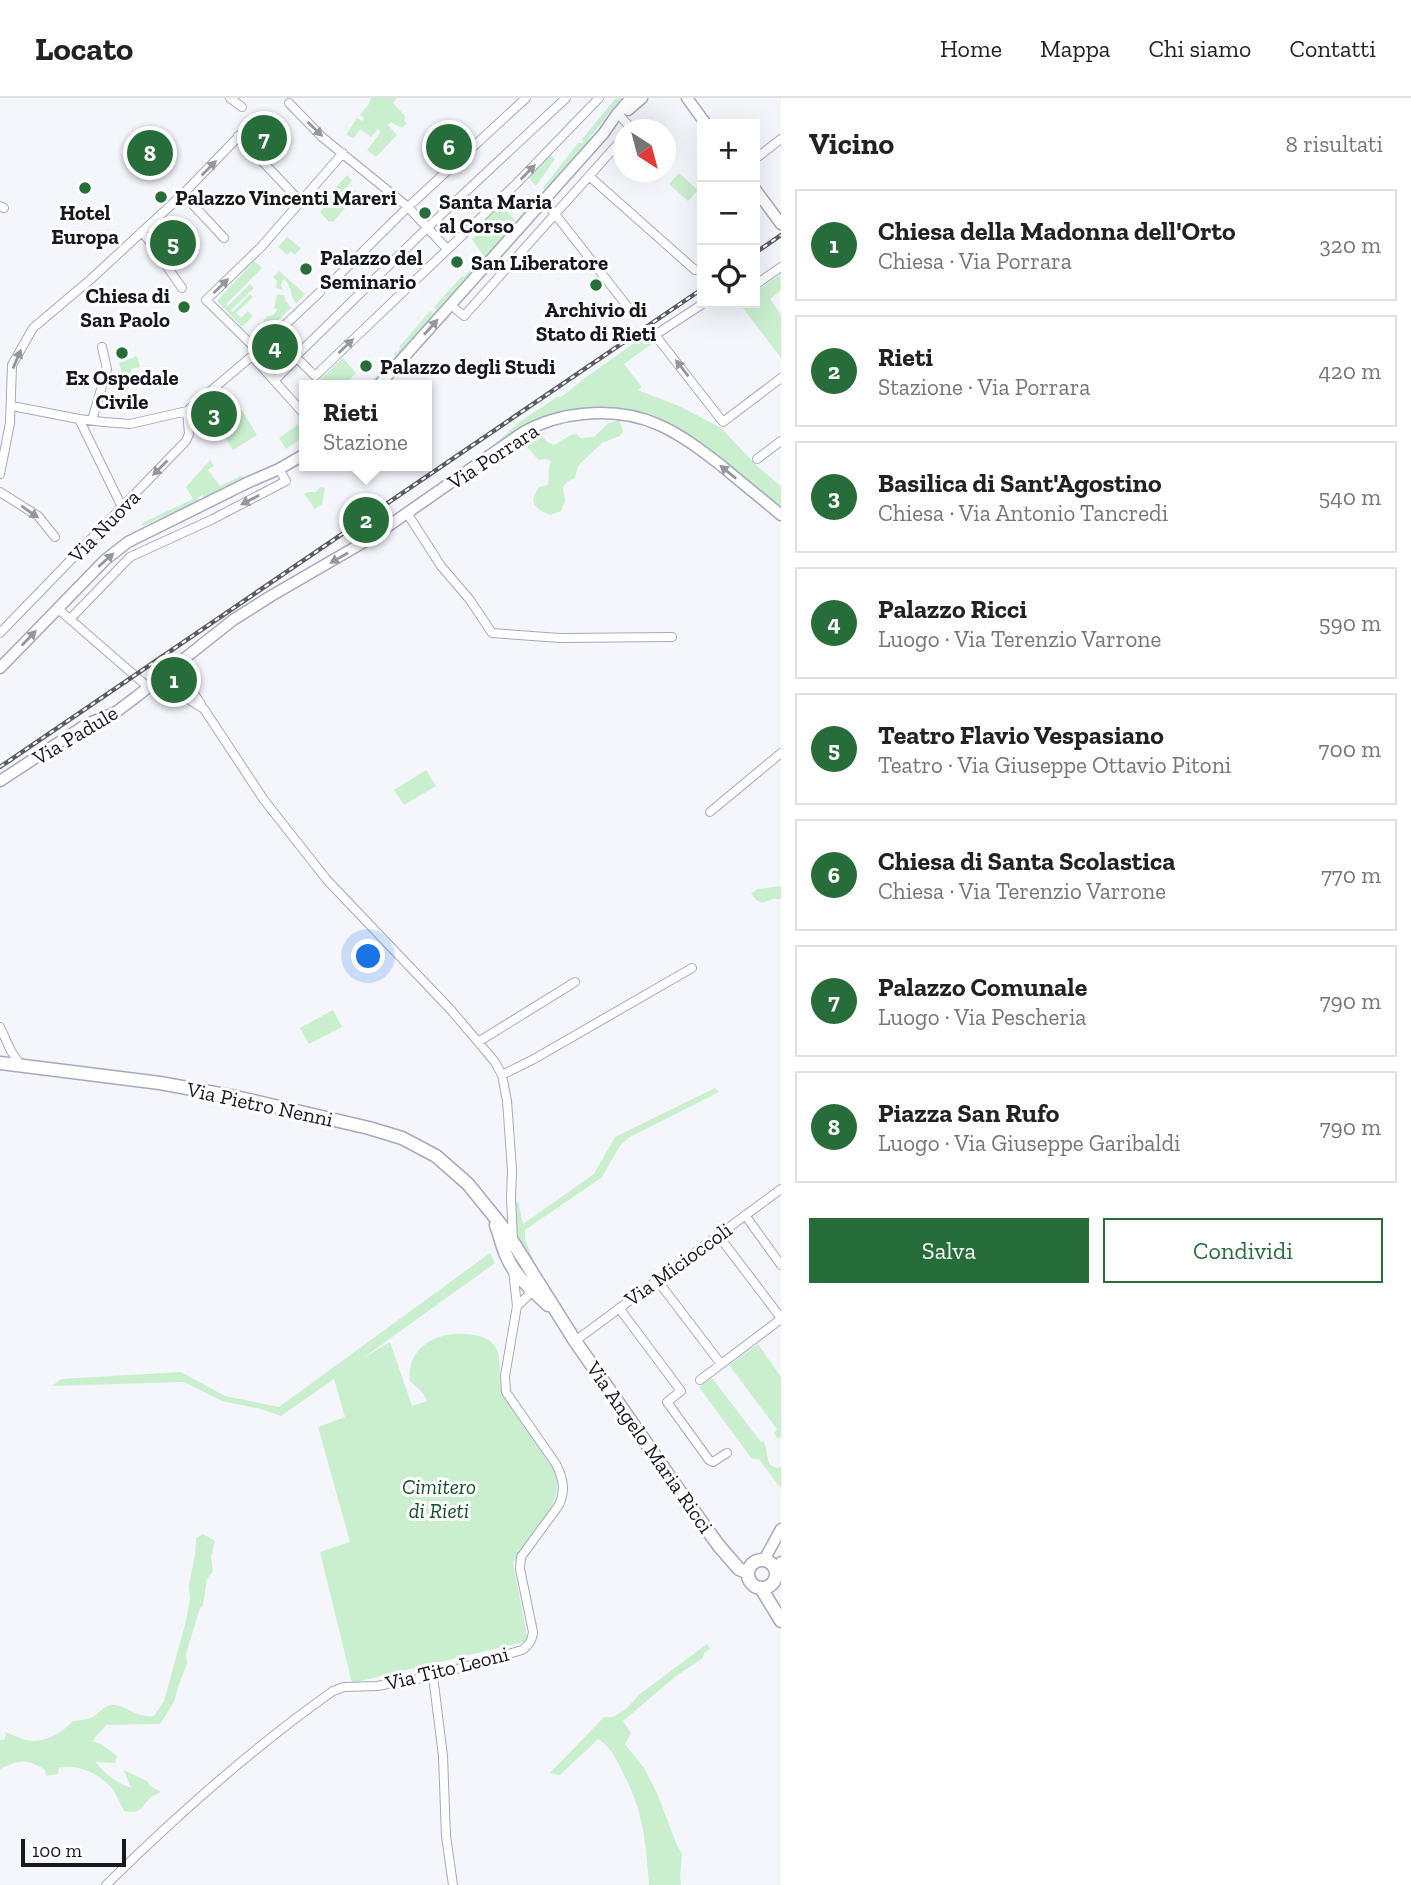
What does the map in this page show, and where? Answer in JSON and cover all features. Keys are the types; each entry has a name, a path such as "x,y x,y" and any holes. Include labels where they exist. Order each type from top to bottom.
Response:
{"main road":[{"name":"Via Pietro Nenni","path":"0,1063 160,1083 236,1097 343,1121 402,1138 445,1163 468,1184 490,1213"},
{"name":"Via Angelo Maria Ricci","path":"490,1213 526,1261 537,1287"},
{"name":"Via Angelo Maria Ricci","path":"499,1226 510,1263 537,1287 704,1525 739,1569 748,1573"},
{"path":"777,1572 765,1588 756,1587 750,1581 748,1573 755,1561 764,1559 773,1563 777,1572 776,1601 781,1610"},
{"path":"761,1588 781,1620"}],"street":[{"path":"230,98 242,107"},
{"path":"334,280 526,98"},
{"path":"274,381 298,354 427,228 566,98"},
{"path":"297,358 315,376 515,185 599,98"},
{"path":"603,134 631,98"},
{"path":"384,380 603,134 642,98"},
{"path":"687,98 702,119"},
{"path":"289,103 322,137 408,207 447,249"},
{"path":"0,474 12,406 12,365 33,328 183,194 240,135 301,202"},
{"path":"760,155 781,139"},
{"path":"451,305 464,316 613,150"},
{"path":"299,408 274,381 255,353 206,300 263,244 343,153"},
{"path":"589,176 695,270"},
{"path":"183,194 224,238"},
{"path":"760,195 780,221"},
{"path":"544,200 631,311"},
{"path":"142,231 182,288"},
{"path":"488,263 500,274"},
{"path":"760,282 781,267"},
{"path":"470,284 482,295"},
{"path":"12,406 79,419 130,424 187,411 255,353 320,292"},
{"path":"697,307 655,334 723,422 781,378"},
{"path":"92,420 107,369 102,347"},
{"name":"Via Nuova","path":"0,633 186,441 190,434 187,411"},
{"name":"Via Porrara","path":"148,687 250,609 351,551 545,421 569,415 606,412 642,418 670,428 713,459 781,515"},
{"path":"79,419 122,507"},
{"path":"757,459 781,441"},
{"path":"0,668 106,559 136,538 299,458"},
{"path":"70,619 123,564 142,550 213,519 286,481 279,469"},
{"path":"0,492 38,516 55,537"},
{"path":"205,503 213,519"},
{"path":"407,513 441,566 470,600 492,633 560,638 672,637"},
{"path":"136,538 142,550"},
{"path":"57,608 148,687 185,697 204,709"},
{"name":"Via Angelo Maria Ricci","path":"175,666 264,800 327,880 495,1062 502,1076 507,1101 512,1170 509,1203 516,1246"},
{"name":"Via Padule","path":"0,780 87,724 116,712 148,687"},
{"path":"710,812 781,753"},
{"path":"502,1076 692,968"},
{"path":"478,1042 575,982"},
{"path":"0,1027 21,1066"},
{"path":"0,1063 6,1060 11,1051"},
{"name":"Via Micioccoli","path":"575,1340 781,1189"},
{"path":"490,1213 509,1203"},
{"name":"Via Angelo Maria Ricci","path":"499,1226 509,1203"},
{"path":"745,1215 781,1265"},
{"path":"699,1380 781,1318 718,1235"},
{"path":"516,1246 510,1263 526,1261"},
{"name":"Via Tito Leoni","path":"106,1885 151,1840 226,1773 333,1691 344,1687 377,1686 433,1676 528,1646 533,1632 520,1569 521,1557 559,1505 564,1486 555,1464 506,1392 505,1376 517,1306 510,1263"},
{"path":"657,1280 721,1364"},
{"path":"517,1306 537,1287"},
{"path":"619,1308 681,1391 667,1402 709,1460 713,1462 727,1453"},
{"path":"764,1559 781,1530"},
{"path":"433,1676 443,1756 446,1836 453,1885"}],"green space":[{"path":"371,98 397,98 393,103 405,116 404,121 407,123 402,128 391,122 388,125 397,135 376,157 367,150 381,132 378,129 371,137 360,129 354,138 346,135 357,118 363,121 364,117 360,115"},
{"path":"616,98 621,99 589,138 591,141 476,271 472,267 483,255 472,239 488,230 482,223 500,204 516,221 540,192 543,194 543,188 578,143 583,143 582,139"},
{"path":"551,155 555,159 536,186 528,177"},
{"path":"679,173 697,189 688,201 669,184 676,182"},
{"path":"347,175 352,180 346,188 349,191 352,188 358,193 333,222 329,222 320,212 330,199 328,196"},
{"path":"287,237 301,248 295,255 291,251 287,255 278,247"},
{"path":"254,261 262,268 226,304 228,306 250,284 254,288 231,310 233,312 250,294 253,297 236,313 241,318 248,311 253,316 242,327 217,301"},
{"path":"471,269 474,273 386,370 373,380 395,357 394,353 399,351 400,346 430,311 433,313 436,310 434,307 462,276"},
{"path":"279,271 305,294 296,304 286,281 283,279 283,290 276,288 277,281 273,277"},
{"path":"780,275 781,290 770,299 781,315 781,358 743,308 760,308 760,289"},
{"path":"277,295 284,295 291,308 256,341 253,338 257,332 262,332 264,319 274,314 277,309 274,308"},
{"path":"647,334 653,343 624,364 642,387 638,390 679,406 721,428 757,466 781,486 781,514 688,441 642,418 569,415 487,451 518,423 561,397"},
{"path":"137,356 140,367 131,369 134,382 122,383 119,363"},
{"path":"343,358 356,373 349,380 320,380"},
{"path":"241,409 257,435 233,450 221,430 224,428 221,423"},
{"path":"619,420 623,431 620,436 602,443 578,466 575,478 563,487 565,501 561,511 550,515 540,510 533,501 539,487 548,485 551,461 538,460 527,446 543,427 541,434 547,442 554,445 571,435 577,434 581,438 594,437 608,423"},
{"path":"298,424 299,439 286,449 279,438"},
{"path":"210,460 214,466 208,470 220,486 241,476 246,477 203,499 203,495 197,498 201,500 143,526 142,523 193,499 186,487"},
{"path":"320,487 325,488 322,504 315,509 304,494 316,492"},
{"path":"426,770 436,786 404,805 394,790"},
{"path":"781,886 781,899 762,903 751,893 758,889"},
{"path":"333,1010 342,1027 309,1044 300,1028"},
{"path":"715,1088 719,1092 628,1138 620,1146 601,1178 525,1230 525,1240 541,1277 514,1236 511,1213 518,1201 523,1224 594,1174 615,1137"},
{"name":"Cimitero di Rieti","path":"490,1253 495,1263 363,1358 390,1342 412,1406 427,1401 423,1393 410,1381 413,1360 425,1345 443,1336 464,1334 484,1338 495,1346 499,1357 502,1391 555,1471 557,1483 556,1495 545,1520 513,1563 528,1641 352,1683 320,1552 350,1542 318,1427 345,1417 334,1379 281,1416 222,1401 184,1382 52,1386 61,1379 181,1372 225,1396 279,1407"},
{"path":"758,1344 781,1377 781,1437 778,1439 774,1433 777,1429 729,1365"},
{"path":"712,1378 761,1442 763,1441 770,1465 781,1467 781,1489 759,1459 752,1459 699,1387"},
{"path":"203,1534 215,1541 211,1557 213,1571 207,1579 203,1605 186,1654 187,1663 174,1702 160,1724 106,1725 92,1741 117,1756 115,1763 96,1762 112,1778 131,1788 124,1770 147,1781 161,1792 151,1797 138,1811 130,1812 124,1811 110,1786 87,1771 66,1767 59,1768 58,1774 46,1776 45,1770 22,1762 0,1769 0,1740 4,1740 5,1732 22,1739 39,1741 50,1738 73,1721 91,1718 110,1705 154,1716 164,1701 186,1621 196,1538"},
{"path":"707,1644 710,1649 704,1653 703,1658 676,1676 623,1721 631,1733 625,1744 644,1768 657,1793 682,1854 681,1885 649,1885 645,1840 639,1812 617,1760 609,1749 598,1739 560,1775 550,1773 604,1717 613,1717 626,1709 640,1694"}],"tunnel":[{"path":"320,292 334,280"}],"railway":[{"path":"760,250 781,235"},
{"path":"0,767 697,292"}],"place":[{"name":"Palazzo Comunale","path":"264,138"},
{"name":"Chiesa di Santa Scolastica","path":"449,147"},
{"name":"Piazza San Rufo","path":"150,153"},
{"name":"Hotel Europa","path":"85,188"},
{"name":"Palazzo Vincenti Mareri","path":"161,197"},
{"name":"Santa Maria al Corso","path":"425,213"},
{"name":"Teatro Flavio Vespasiano","path":"173,243"},
{"name":"San Liberatore","path":"457,262"},
{"name":"Palazzo del Seminario","path":"306,269"},
{"name":"Archivio di Stato di Rieti","path":"596,285"},
{"name":"Chiesa di San Paolo","path":"184,307"},
{"name":"Palazzo Ricci","path":"275,347"},
{"name":"Ex Ospedale Civile","path":"122,353"},
{"name":"Palazzo degli Studi","path":"366,366"},
{"name":"Basilica di Sant'Agostino","path":"214,414"},
{"name":"Rieti","path":"366,520"},
{"name":"Chiesa della Madonna dell'Orto","path":"174,680"}]}
